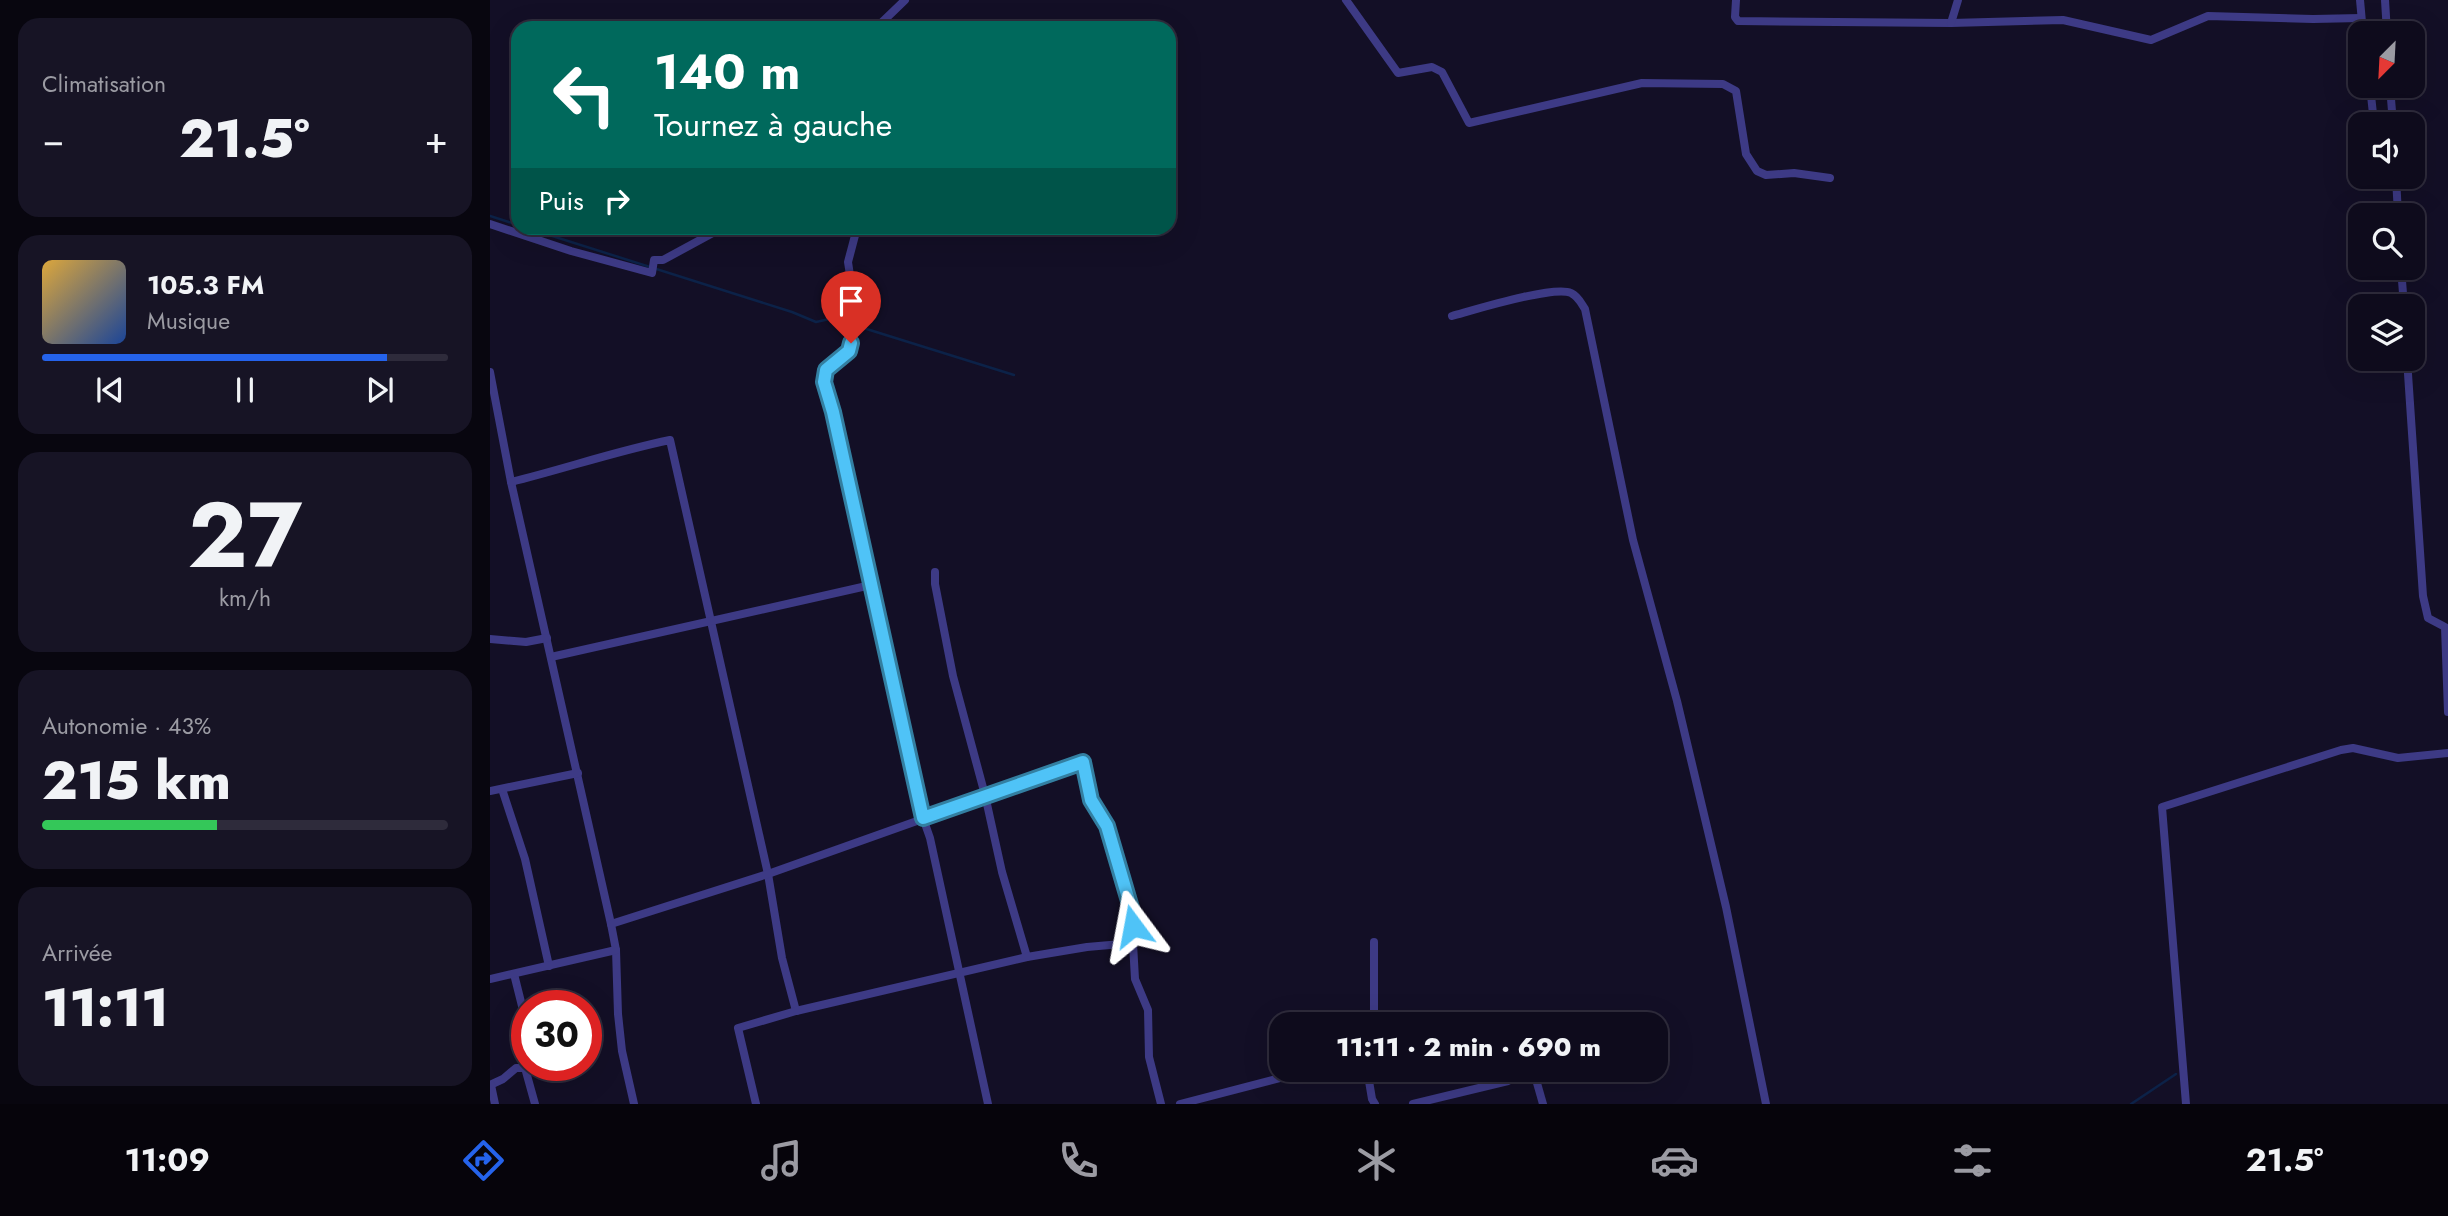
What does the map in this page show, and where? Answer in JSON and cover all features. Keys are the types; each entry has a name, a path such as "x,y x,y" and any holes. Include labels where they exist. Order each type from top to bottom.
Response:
{"street":[{"path":"883,21 905,0"},
{"path":"1346,0 1398,73 1432,67 1442,72 1469,123 1642,83 1723,84 1736,91 1746,154 1757,171 1766,175 1794,173 1805,177 1830,178"},
{"path":"1736,0 1735,16 1738,21 1951,23 2063,20 2151,40 2208,16 2361,18"},
{"path":"1951,23 1958,0"},
{"path":"2360,0 2361,21"},
{"path":"2385,0 2386,21"},
{"path":"490,224 511,231"},
{"path":"524,235 600,260 652,272 654,260 663,260 709,235"},
{"path":"855,235 848,262 854,294 854,323 849,351 826,370 824,382 833,412 923,818 930,838 988,1104"},
{"path":"1452,316 1515,299 1562,291 1574,294 1585,309 1633,540 1677,701 1726,907 1766,1104"},
{"path":"2408,371 2423,596 2428,618 2445,628 2448,712"},
{"path":"490,372 511,482 611,924 616,950 622,1051 634,1104"},
{"path":"511,482 567,468 618,451 670,440 768,874 782,957 796,1011"},
{"path":"935,572 953,676 1002,872 1027,957"},
{"path":"551,657 710,619 871,585"},
{"path":"490,639 526,642 547,638"},
{"path":"2186,1104 2162,807 2341,750 2353,748 2398,758 2448,754"},
{"path":"611,924 768,874 1083,762 1091,800 1107,826 1131,908 1135,979 1148,1010 1149,1056 1161,1104"},
{"path":"490,791 578,773"},
{"path":"502,789 525,859 549,966"},
{"path":"1374,942 1374,1012"},
{"path":"756,1104 738,1028 796,1011 1027,957 1133,943"},
{"path":"490,979 616,950"},
{"path":"514,974 518,990"},
{"path":"495,1104 491,1085 511,1072"},
{"path":"530,1081 535,1104"},
{"path":"1180,1104 1269,1081"},
{"path":"1369,1082 1375,1104"},
{"path":"1413,1104 1508,1082"},
{"path":"1537,1082 1543,1104"}],"waterway":[{"path":"490,216 511,223"},
{"path":"549,235 816,322 834,318 850,323"},
{"path":"857,326 1014,375"},
{"path":"2131,1104 2176,1074"}],"route":[{"path":"851,343 849,351 826,370 824,382 833,412 923,818 1083,762 1091,800 1107,826 1131,908 1133,926"}]}
